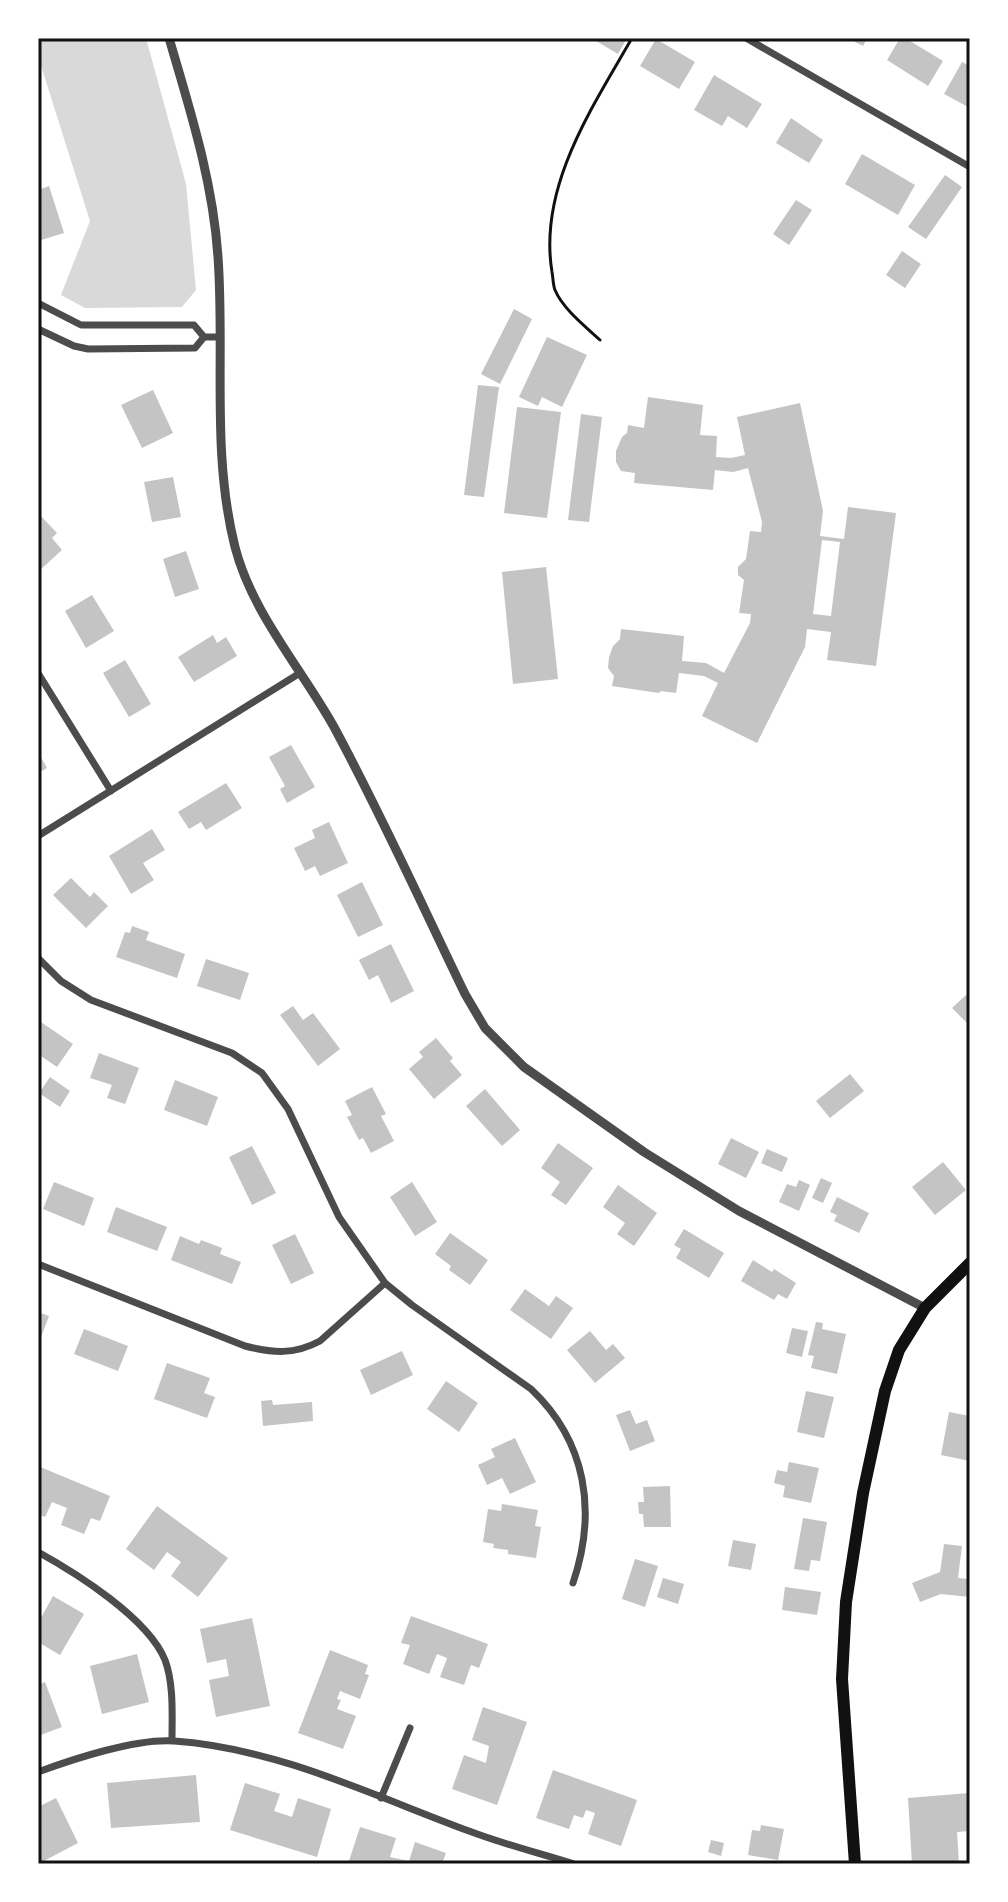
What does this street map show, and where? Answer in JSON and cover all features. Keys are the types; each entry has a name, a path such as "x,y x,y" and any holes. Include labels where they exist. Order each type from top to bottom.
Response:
{"main road":[{"path":"855,1864 842,1679 846,1602 866,1479 885,1391 899,1350 925,1308 970,1263"}],"street":[{"path":"169,38 208,180 218,257 222,474 236,550 263,612 336,732 465,994 485,1028 524,1067 702,1190 925,1308"},
{"path":"746,38 970,167"},
{"path":"38,303 81,325 194,325 204,337"},
{"path":"38,329 74,346 88,349 195,348 204,337"},
{"path":"204,337 220,337"},
{"path":"38,673 111,791"},
{"path":"38,836 300,673"},
{"path":"38,958 61,981 91,1000 232,1053 262,1073 288,1109 339,1217 385,1283 545,1402 559,1422 578,1463 586,1504 583,1545 573,1583"},
{"path":"38,1264 245,1346 276,1353 308,1348 320,1341 385,1283"},
{"path":"38,1552 79,1575 149,1633 165,1661 173,1705 172,1741"},
{"path":"381,1798 410,1728"},
{"path":"38,1772 132,1745 172,1741 245,1753 308,1769 474,1833 574,1864"}],"path":[{"path":"600,340 555,290 550,259 550,224 562,173 586,118 632,38"}],"shaded area":[{"path":"38,38 146,38 186,184 196,290 182,307 85,308 61,295 90,221 38,56"}],"building":[{"path":"591,38 627,38 618,54"},
{"path":"847,38 867,38 863,46"},
{"path":"900,38 943,61 928,86 887,60"},
{"path":"656,39 695,62 679,89 640,66"},
{"path":"962,62 970,66 970,108 944,94"},
{"path":"714,75 762,104 747,128 728,116 722,126 694,110"},
{"path":"791,118 823,140 809,163 776,143"},
{"path":"862,154 915,185 898,215 845,184"},
{"path":"945,175 962,187 926,239 908,227"},
{"path":"49,186 64,233 38,241 38,190"},
{"path":"796,200 812,210 789,245 773,234"},
{"path":"902,251 921,264 905,288 886,275"},
{"path":"514,309 532,319 500,384 481,374"},
{"path":"547,337 587,355 562,407 542,397 538,406 519,397"},
{"path":"478,385 499,387 484,497 464,495"},
{"path":"153,390 173,433 142,448 121,405"},
{"path":"648,397 703,405 700,435 717,436 716,457 731,458 745,455 737,417 800,403 823,511 820,536 844,539 848,507 896,513 876,666 827,660 831,632 807,629 805,647 757,743 702,716 718,683 704,676 679,673 676,693 612,686 614,676 608,668 609,657 620,639 621,629 684,636 682,661 706,663 724,673 750,623 751,614 739,613 744,580 738,575 738,567 746,559 750,531 761,532 762,522 748,468 733,472 715,470 713,490 634,483 635,473 621,471 616,462 616,451 627,433 628,425 644,428","holes":["822,540 840,542 831,616 813,614"]},
{"path":"517,407 561,412 547,518 504,513"},
{"path":"581,414 602,417 589,522 568,520"},
{"path":"173,477 181,517 152,522 144,482"},
{"path":"38,513 57,533 52,538 62,550 39,571"},
{"path":"186,551 199,589 175,597 163,559"},
{"path":"546,567 558,679 513,684 502,572"},
{"path":"92,595 114,631 86,648 65,611"},
{"path":"213,635 217,643 226,637 237,656 194,682 178,657"},
{"path":"125,660 151,704 129,717 103,673"},
{"path":"291,745 315,787 287,803 280,789 285,786 269,757"},
{"path":"38,752 47,768 38,773"},
{"path":"226,783 242,808 206,830 201,822 189,829 178,812"},
{"path":"329,822 348,863 320,876 315,866 305,871 294,848 315,838 312,830"},
{"path":"152,829 165,850 143,863 154,880 131,894 109,856"},
{"path":"71,878 90,897 94,892 108,906 86,928 53,895"},
{"path":"362,882 383,925 358,937 337,895"},
{"path":"132,926 149,932 146,940 185,954 177,978 116,957 125,932 130,933"},
{"path":"391,944 414,991 391,1003 378,975 369,980 359,960"},
{"path":"206,959 249,973 240,1000 197,986"},
{"path":"966,995 970,999 970,1026 952,1008"},
{"path":"293,1006 303,1020 313,1013 340,1049 318,1066 280,1015"},
{"path":"38,1020 73,1044 57,1067 38,1054"},
{"path":"436,1038 453,1058 450,1061 462,1075 434,1099 409,1069 423,1057 419,1052"},
{"path":"99,1053 139,1068 125,1104 107,1098 112,1085 90,1078"},
{"path":"850,1074 864,1091 830,1118 816,1101"},
{"path":"50,1077 70,1091 60,1107 39,1093"},
{"path":"175,1080 218,1097 207,1126 164,1110"},
{"path":"372,1087 386,1114 381,1116 394,1141 371,1153 363,1138 359,1140 347,1117 352,1115 345,1101"},
{"path":"485,1089 520,1130 502,1146 466,1106"},
{"path":"731,1138 759,1152 746,1178 718,1164"},
{"path":"558,1143 593,1168 566,1205 551,1195 560,1182 541,1168"},
{"path":"252,1146 276,1193 252,1205 229,1157"},
{"path":"767,1149 788,1158 782,1172 761,1163"},
{"path":"943,1162 966,1190 935,1215 912,1187"},
{"path":"821,1178 832,1183 823,1203 812,1198"},
{"path":"799,1180 810,1185 799,1211 779,1202 787,1184 796,1187"},
{"path":"54,1182 94,1198 84,1226 43,1209"},
{"path":"412,1182 437,1222 415,1236 390,1197"},
{"path":"618,1185 657,1213 634,1246 617,1234 625,1223 603,1207"},
{"path":"837,1197 869,1213 859,1233 834,1221 837,1215 830,1212"},
{"path":"116,1207 167,1227 157,1251 107,1232"},
{"path":"684,1229 724,1253 709,1278 676,1258 681,1249 674,1245"},
{"path":"450,1233 488,1260 470,1285 449,1270 451,1266 435,1254"},
{"path":"295,1234 314,1273 291,1284 272,1245"},
{"path":"180,1236 199,1244 201,1240 222,1248 220,1254 241,1262 232,1284 171,1260"},
{"path":"753,1260 796,1283 787,1299 778,1294 774,1300 741,1281"},
{"path":"525,1289 549,1306 556,1296 573,1308 551,1339 510,1310"},
{"path":"38,1312 49,1316 38,1345"},
{"path":"816,1322 823,1323 822,1329 846,1334 837,1374 811,1368 814,1356 808,1355"},
{"path":"792,1328 808,1331 802,1357 786,1353"},
{"path":"84,1329 128,1346 118,1371 74,1354"},
{"path":"590,1331 606,1350 613,1344 625,1358 595,1383 567,1350"},
{"path":"402,1351 413,1375 371,1395 360,1370"},
{"path":"167,1363 210,1378 204,1393 215,1397 207,1418 154,1399"},
{"path":"446,1381 478,1403 459,1432 427,1409"},
{"path":"806,1391 834,1397 824,1438 797,1432"},
{"path":"272,1400 273,1405 312,1402 313,1421 263,1426 261,1401"},
{"path":"630,1410 636,1424 647,1420 655,1441 630,1451 616,1415"},
{"path":"949,1412 970,1416 970,1461 941,1455"},
{"path":"515,1438 536,1482 510,1494 502,1478 487,1485 478,1465 495,1457 491,1449"},
{"path":"789,1462 819,1468 811,1503 783,1497 785,1486 774,1483 777,1470 787,1472"},
{"path":"38,1466 110,1496 100,1521 91,1518 84,1534 61,1525 67,1508 52,1502 45,1517 38,1514"},
{"path":"670,1486 671,1527 644,1527 638,1502 644,1502 643,1487"},
{"path":"502,1504 538,1510 535,1526 541,1527 536,1558 508,1554 508,1550 493,1548 494,1544 483,1542 488,1509 501,1511"},
{"path":"157,1506 228,1558 198,1597 171,1576 181,1562 167,1552 154,1570 126,1549"},
{"path":"803,1518 827,1522 820,1561 811,1560 809,1571 794,1569"},
{"path":"733,1540 756,1544 751,1570 728,1566"},
{"path":"944,1544 962,1546 958,1578 970,1579 970,1597 941,1594 920,1602 912,1583 940,1572"},
{"path":"635,1559 658,1566 645,1607 622,1599"},
{"path":"663,1578 684,1584 678,1604 657,1597"},
{"path":"785,1587 821,1592 817,1615 782,1610"},
{"path":"53,1596 84,1614 60,1655 38,1642 38,1613 42,1616"},
{"path":"411,1616 488,1644 479,1668 471,1665 464,1685 440,1677 447,1658 437,1654 429,1674 403,1664 410,1645 401,1643"},
{"path":"252,1618 270,1706 216,1717 209,1680 229,1676 226,1659 207,1663 200,1629"},
{"path":"330,1650 368,1665 365,1674 369,1675 360,1699 340,1691 337,1699 341,1700 337,1709 356,1716 343,1749 298,1733"},
{"path":"137,1654 149,1702 102,1714 90,1666"},
{"path":"45,1682 62,1727 38,1736 38,1685"},
{"path":"483,1707 527,1722 497,1805 452,1789 464,1755 486,1763 489,1746 472,1740"},
{"path":"553,1770 637,1800 621,1846 588,1834 595,1813 586,1810 583,1818 574,1815 569,1829 536,1818"},
{"path":"196,1775 200,1822 111,1828 107,1783"},
{"path":"245,1783 280,1794 274,1811 292,1817 298,1798 331,1809 317,1857 230,1830"},
{"path":"969,1793 970,1831 957,1832 959,1864 912,1864 908,1798"},
{"path":"56,1798 78,1843 38,1864 38,1807"},
{"path":"761,1825 784,1829 778,1860 748,1855 752,1830 760,1831"},
{"path":"360,1827 396,1838 390,1857 409,1861 415,1842 446,1853 442,1864 348,1864"},
{"path":"711,1840 724,1843 721,1856 708,1852"}]}
